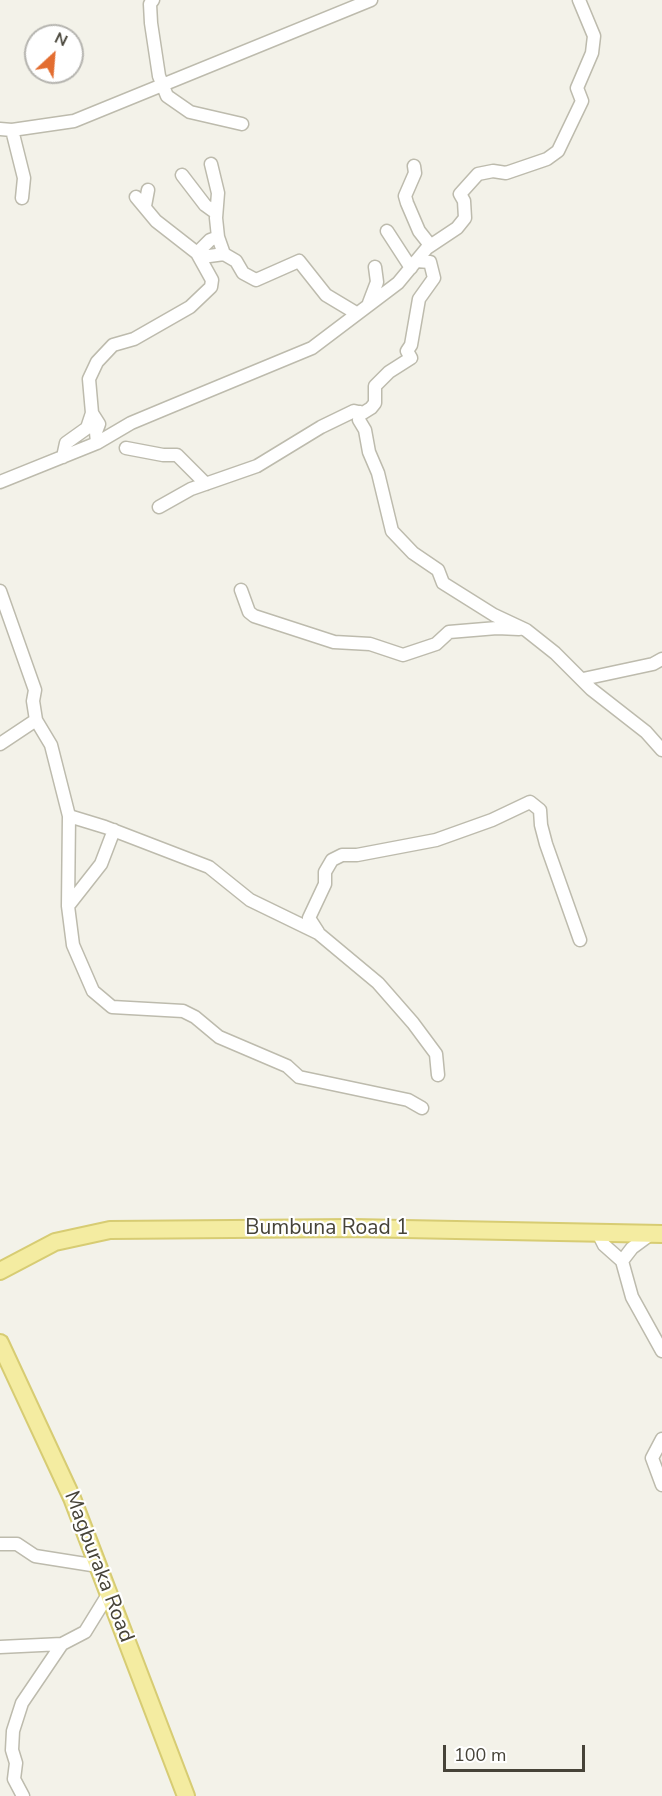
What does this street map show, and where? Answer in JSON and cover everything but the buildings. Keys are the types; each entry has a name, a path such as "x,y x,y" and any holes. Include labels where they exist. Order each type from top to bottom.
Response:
{"main road":[{"name":"Bumbuna Road 1","path":"0,1271 55,1242 110,1230 353,1228 656,1234"},
{"name":"Magburaka Road","path":"0,1344 68,1489 186,1796"}],"street":[{"path":"153,0 150,4 152,23 163,86 176,104 190,112 242,124"},
{"path":"22,198 24,178 6,129 74,121 371,0"},
{"path":"0,482 97,442 131,423 312,348 398,283 430,245 456,228 465,218 464,201 460,194 478,174 493,171 506,173 547,159 558,151 582,101 577,88 593,44 594,36 579,0"},
{"path":"211,164 218,193 216,213 218,237 224,254 236,261 243,273 256,280 299,261 326,295 356,313"},
{"path":"414,166 415,173 405,196 419,231 430,245"},
{"path":"182,175 205,205 216,213"},
{"path":"145,206 148,190"},
{"path":"136,197 156,220 202,258 224,254"},
{"path":"387,231 414,264"},
{"path":"197,253 210,240 218,237"},
{"path":"63,457 66,443 87,428 92,413 89,379 98,362 113,345 134,339 190,307 211,287 212,280 197,253"},
{"path":"159,507 206,484 257,466 321,427 354,411 360,412 371,408 375,403 375,386 389,372 411,358 406,351 411,345 419,299 434,278 430,262 414,264"},
{"path":"369,303 377,282 375,267"},
{"path":"360,412 359,420 365,430 369,452 378,473 392,531 413,553 438,570 443,583 494,615 526,630 646,732 662,750"},
{"path":"92,413 99,424 96,432 97,442"},
{"path":"126,448 163,455 177,454 206,484"},
{"path":"241,590 249,612 254,616 334,642 370,644 403,655 436,644 449,632 497,628 526,630"},
{"path":"0,591 35,690 33,701 36,720 51,745 69,816 68,906 73,945 93,991 112,1007 183,1011 195,1017 219,1037 287,1066 299,1077 408,1100 422,1108"},
{"path":"583,679 653,664 662,659"},
{"path":"0,744 36,720"},
{"path":"309,918 325,884 325,872 332,860 342,855 357,855 436,840 492,820 530,802 540,810 546,844 580,940"},
{"path":"69,816 114,830 209,867 250,900 318,933 378,982 413,1023 436,1054 438,1075"},
{"path":"68,906 101,864 114,830"},
{"path":"290,919 309,918"},
{"path":"309,918 318,933"},
{"path":"598,1233 604,1245 621,1261 632,1297 662,1351"},
{"path":"621,1261 632,1248 656,1234"},
{"path":"662,1439 652,1458 662,1485"},
{"path":"0,1544 17,1544 35,1556 98,1566"},
{"path":"0,1647 62,1644 85,1632 109,1593"},
{"path":"23,1796 14,1779 16,1772 12,1750 13,1731 28,1692 62,1644"}]}
